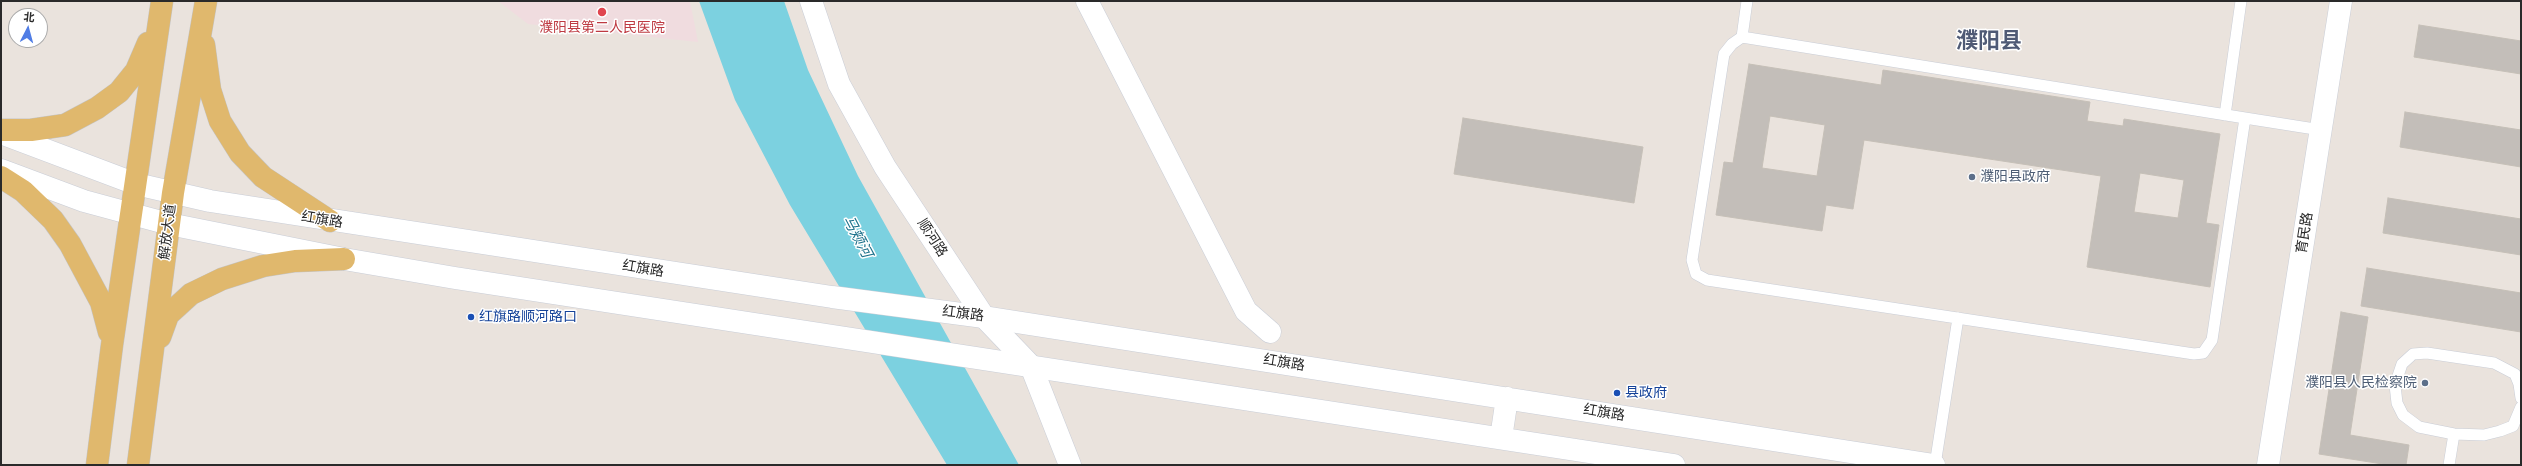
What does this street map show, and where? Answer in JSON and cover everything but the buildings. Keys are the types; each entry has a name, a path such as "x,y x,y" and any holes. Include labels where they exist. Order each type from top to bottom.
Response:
{"main road":[{"name":"解放大道","path":"138,465 173,193 201,22 206,1"},
{"name":"顺河路","path":"811,1 843,91 885,167 984,317 1031,366 1070,465"},
{"path":"1087,1 1246,311 1270,332"},
{"name":"育民路","path":"2268,465 2341,1"},
{"path":"1,130 31,130 65,125 97,108 119,92 136,71 160,10"},
{"path":"97,465 112,345 160,10"},
{"path":"201,22 210,90 220,121 240,153 263,177 330,221"},
{"name":"红旗路","path":"1,133 136,184 173,193 330,221 832,297 984,317 1935,465"},
{"path":"1,170 84,201 169,224 455,278 1674,465"},
{"path":"1,177 23,191 53,220 70,244 101,302 112,345"},
{"path":"153,355 168,315 191,294 216,282 263,266 344,258"},
{"path":"1501,438 1507,398"}],"lane":[{"path":"1742,37 1747,1"},
{"path":"2226,115 2241,1"},
{"path":"2245,118 2212,340 2203,353 2194,354 1707,280 1696,274 1692,260 1724,54 1732,44 1742,37 2321,130"},
{"path":"1935,465 1958,318"},
{"path":"2521,398 2519,384 2515,374 2494,363 2427,352 2413,354 2402,364 2395,385 2397,403 2403,415 2419,427 2454,434 2484,435 2513,426 2521,407"},
{"path":"2449,465 2454,434"}],"shaded area":[{"name":"濮阳县第二人民医院","path":"498,1 690,1 698,42 528,24"}],"water":[{"name":"马颊河","path":"699,1 784,1 808,70 858,176 1019,465 947,465 790,205 735,100"}],"place":[{"name":"濮阳县第二人民医院","path":"602,12"},
{"name":"濮阳县政府","path":"1972,177"},
{"name":"红旗路顺河路口","path":"471,317"},
{"name":"濮阳县人民检察院","path":"2425,383"},
{"name":"县政府","path":"1617,393"}],"district":[{"name":"濮阳县","path":"1989,42"}]}
